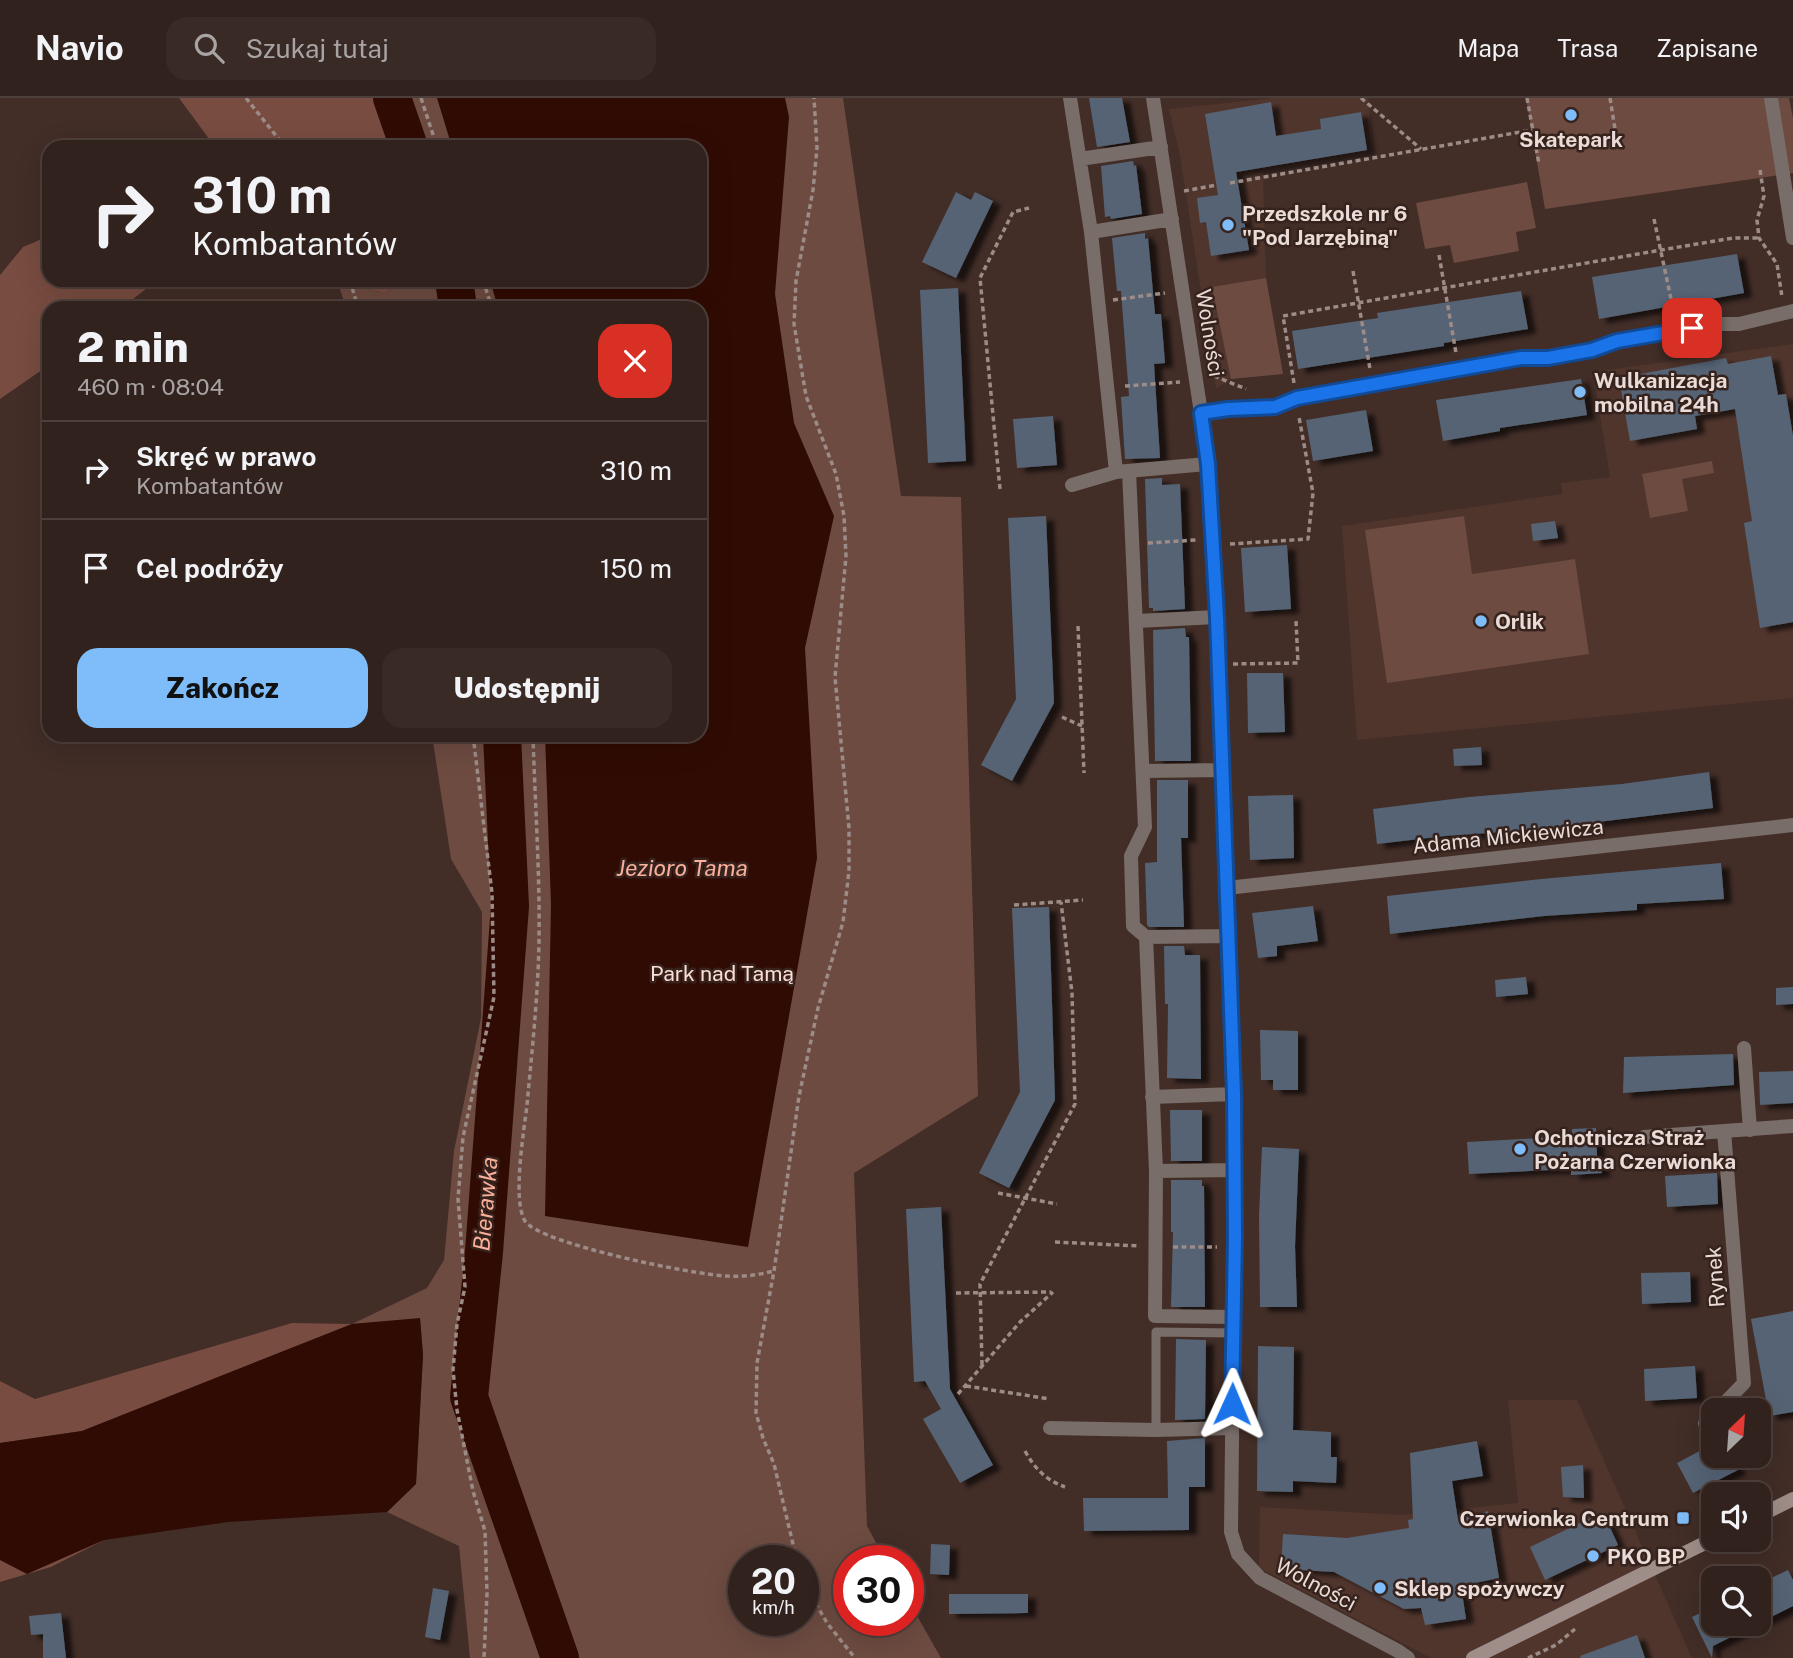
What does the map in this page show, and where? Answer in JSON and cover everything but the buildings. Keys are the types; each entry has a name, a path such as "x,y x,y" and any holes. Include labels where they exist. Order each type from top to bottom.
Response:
{"main road":[{"path":"1771,1510 1793,1500"},
{"path":"1474,1658 1701,1545"}],"street":[{"path":"1070,98 1091,233 1108,387 1133,544 1145,827 1131,856 1133,926 1146,937 1228,936"},
{"name":"Wolności","path":"1153,98 1172,219 1203,377 1201,413 1208,464 1217,617 1234,1094 1231,1532 1244,1563 1260,1578 1408,1658"},
{"path":"1771,98 1793,238"},
{"path":"1080,159 1161,147"},
{"path":"1091,233 1172,219"},
{"path":"1201,413 1275,407 1297,398 1521,358 1548,358 1592,350 1617,341 1717,324 1739,324 1763,316 1793,311"},
{"path":"1072,485 1123,472 1208,464"},
{"path":"1137,621 1217,617"},
{"path":"1144,771 1223,770"},
{"name":"Adama Mickiewicza","path":"1227,888 1793,825"},
{"path":"1146,937 1156,1171 1155,1316 1234,1317"},
{"path":"1744,1048 1750,1130"},
{"path":"1152,1097 1234,1094"},
{"path":"1644,1137 1793,1126"},
{"name":"Rynek","path":"1724,1130 1744,1383 1730,1398"},
{"path":"1156,1171 1235,1170"},
{"path":"1050,1428 1232,1428"}],"lane":[{"path":"1156,1430 1157,1332 1234,1333"}],"path":[{"path":"246,98 279,140"},
{"path":"421,98 435,140"},
{"path":"793,1545 774,1464 762,1438 756,1413 757,1363 774,1271 799,1096 818,1008 839,943 849,871 847,795 835,677 846,556 844,516 836,474 806,396 794,324 796,281 813,190 817,148 814,98"},
{"path":"1361,98 1421,149"},
{"path":"1527,98 1539,164"},
{"path":"1610,98 1616,135"},
{"path":"1230,183 1532,130"},
{"path":"1760,170 1764,196 1757,220 1759,238 1777,264 1782,299"},
{"path":"1181,192 1217,185"},
{"path":"1000,489 980,278 1013,212 1029,208"},
{"path":"1654,219 1675,318"},
{"path":"1294,385 1283,316 1733,238 1759,238"},
{"path":"1439,255 1456,356"},
{"path":"1353,271 1371,372"},
{"path":"1099,302 1170,292"},
{"path":"1108,387 1203,377 1252,392"},
{"path":"1227,544 1308,539 1313,493 1298,411"},
{"path":"1133,544 1201,539"},
{"path":"1233,664 1298,663 1296,621"},
{"path":"1078,626 1084,773"},
{"path":"1062,717 1082,726"},
{"path":"474,742 492,893 494,997 463,1137 458,1199 465,1287 457,1324 453,1370 465,1451 485,1531 487,1593 484,1658"},
{"path":"533,742 538,944 535,1015 520,1178 522,1214 531,1228 553,1238 680,1269 710,1275 742,1277 774,1271"},
{"path":"1014,905 1083,900"},
{"path":"982,1365 980,1284 1075,1104 1072,993 1061,902"},
{"path":"998,1192 1057,1204"},
{"path":"956,1293 1053,1292 1020,1322 958,1394"},
{"path":"964,1386 1050,1399"},
{"path":"1025,1451 1036,1469 1054,1483 1065,1487"},
{"path":"819,1609 855,1658"},
{"path":"1528,1658 1556,1645 1565,1637"}],"shaded area":[{"path":"179,98 373,98 390,140 210,140"},
{"name":"Przedszkole nr 6 \"Pod Jarzębiną\"","path":"1272,98 1368,98 1373,153 1263,172 1266,278 1283,374 1231,379 1216,389 1180,156 1169,109"},
{"path":"42,239 42,287 148,287 131,301 42,301 42,370 0,399 0,275 23,247"},
{"path":"362,287 391,287 386,294"},
{"path":"1793,344 1793,698 1357,740 1342,526 1562,494 1561,483 1610,477 1593,372"},
{"path":"292,1323 352,1324 82,1431 0,1443 0,1381 35,1399"},
{"path":"1508,1400 1577,1400 1692,1658 1431,1658 1259,1568 1260,1507 1401,1515 1518,1503"},
{"path":"104,1540 51,1567 0,1582 0,1560"}],"green space":[{"name":"Park nad Tamą","path":"373,98 843,98 901,496 961,497 978,1096 854,1173 867,1526 877,1545 833,1545 833,1636 924,1636 924,1628 941,1658 470,1658 459,1546 387,1512 416,1484 423,1355 420,1319 352,1324 427,1288 444,1260 454,1151 481,1018 482,912 451,859 433,742 707,742 707,301 344,301 339,287 362,287 386,294 391,287 707,287 707,140 390,140"},
{"path":"1526,98 1789,98 1793,118 1793,173 1545,209"},
{"path":"1527,182 1536,228 1516,232 1519,251 1454,263 1450,245 1425,249 1416,203"},
{"path":"1266,278 1283,374 1231,379 1212,287"},
{"path":"1712,461 1714,473 1682,479 1688,511 1650,518 1642,474"},
{"name":"Orlik","path":"1464,516 1472,574 1575,559 1589,654 1387,683 1365,530"}],"water":[{"name":"Jezioro Tama","path":"437,98 785,98 789,117 775,294 794,423 834,516 805,648 817,858 748,1247 545,1216 551,904 545,742 707,742 707,301 496,301 492,287 707,287 707,140 450,140"},
{"path":"420,1318 423,1355 416,1484 387,1512 228,1522 104,1540 27,1574 0,1560 0,1443 82,1431 352,1324"}],"waterway":[{"name":"Bierawka","path":"392,98 407,140"},
{"name":"Bierawka","path":"455,287 457,301"},
{"name":"Bierawka","path":"502,742 510,906 484,1252 469,1397 560,1658"}],"place":[{"name":"Skatepark","path":"1571,115"},
{"name":"Przedszkole nr 6 \"Pod Jarzębiną\"","path":"1228,225"},
{"name":"Wulkanizacja mobilna 24h","path":"1580,392"},
{"name":"Orlik","path":"1481,621"},
{"name":"Ochotnicza Straż Pożarna Czerwionka","path":"1520,1149"},
{"name":"Czerwionka Centrum","path":"1683,1518"},
{"name":"PKO BP","path":"1593,1556"},
{"name":"Sklep spożywczy","path":"1380,1588"}],"route":[{"path":"1232,1404 1234,1094 1214,544 1201,413 1275,407 1297,398 1521,358 1548,358 1592,350 1617,341 1692,328"}]}
